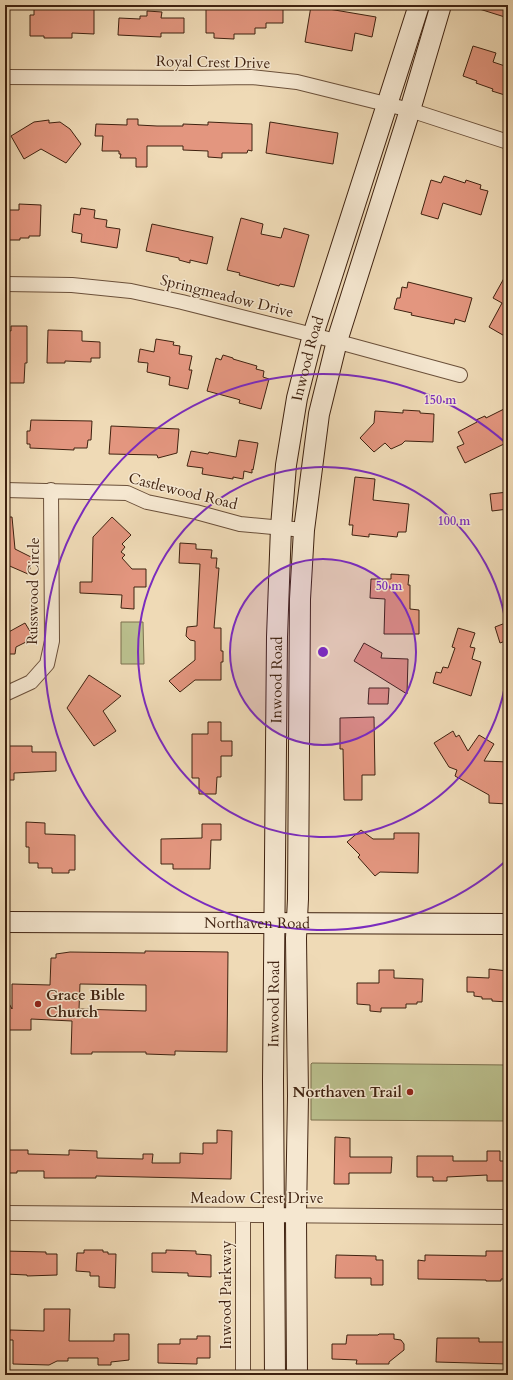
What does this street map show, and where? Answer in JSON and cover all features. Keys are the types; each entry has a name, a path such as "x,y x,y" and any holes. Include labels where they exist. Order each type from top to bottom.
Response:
{"main road":[{"name":"Inwood Road","path":"275,1375 273,1073 277,637 287,457 297,398 313,335 419,5"},
{"name":"Inwood Road","path":"297,1375 296,1216 298,1143 296,923 298,899 300,599 304,530 319,414 337,341 410,110 441,5"},
{"name":"Northaven Road","path":"5,922 508,924"}],"street":[{"name":"Royal Crest Drive","path":"5,77 251,77 297,82 410,110 508,142"},
{"name":"Springmeadow Drive","path":"5,284 72,285 132,291 337,341 460,375"},
{"name":"Castlewood Road","path":"5,490 127,492 147,502 196,512 240,524 304,530"},
{"name":"Russwood Circle","path":"5,694 31,682 47,664 52,641 51,490"},
{"name":"Meadow Crest Drive","path":"5,1213 508,1217"},
{"name":"Inwood Parkway","path":"243,1215 243,1375"}],"green space":[{"path":"121,622 143,622 144,664 121,664"},
{"name":"Northaven Trail","path":"312,1063 508,1065 508,1121 311,1120"}],"building":[{"path":"34,5 94,5 94,34 72,33 72,38 44,38 44,36 30,36 30,15 34,15"},
{"path":"206,5 226,5 226,9 247,9 247,5 283,5 283,23 266,23 266,28 255,28 255,34 234,34 234,39 214,38 214,33 206,33"},
{"path":"473,5 508,5 508,18 473,7"},
{"path":"311,6 376,17 372,37 355,33 352,51 305,42"},
{"path":"147,11 162,12 161,18 184,18 184,33 161,33 161,37 118,35 119,18 140,19 140,16 147,16"},
{"path":"473,46 496,53 493,62 508,67 508,96 492,91 493,89 476,83 477,81 463,76"},
{"path":"127,119 138,119 138,125 157,126 183,126 183,124 208,125 208,122 252,124 252,151 248,150 247,153 222,153 222,158 208,157 208,151 183,150 183,146 147,146 147,167 136,167 136,158 120,158 121,154 119,154 119,151 102,151 103,136 95,136 96,124 127,125"},
{"path":"49,120 49,123 60,122 70,129 81,144 66,163 41,149 24,159 11,136 34,122"},
{"path":"270,122 338,133 333,164 266,153"},
{"path":"444,176 465,183 466,180 481,185 480,189 488,191 481,215 443,203 438,219 421,214 431,180 441,183"},
{"path":"19,204 41,205 40,236 29,236 29,238 20,238 20,240 5,240 5,210 19,210"},
{"path":"81,208 95,210 94,218 107,220 106,227 120,229 117,248 81,242 82,234 72,232 74,214 80,215"},
{"path":"241,218 263,224 261,234 281,238 284,228 309,235 294,287 280,284 279,286 239,275 240,273 227,270"},
{"path":"152,224 213,237 207,264 190,260 190,263 179,260 179,258 146,251"},
{"path":"508,271 508,338 489,327 502,303 493,298"},
{"path":"408,282 472,298 465,322 455,319 454,324 411,315 412,313 394,309 397,298 400,298 402,287 407,288"},
{"path":"11,326 27,326 27,363 25,363 24,383 8,383 8,358 5,358 5,330 11,331"},
{"path":"48,330 82,331 82,341 100,342 100,358 91,358 91,362 65,361 65,363 47,363"},
{"path":"156,339 174,342 173,345 180,346 179,354 192,356 189,370 192,370 188,389 169,385 170,377 147,372 148,363 138,362 140,349 154,352"},
{"path":"223,355 257,366 256,369 264,371 263,377 269,379 261,409 239,403 240,400 237,399 207,391 216,358 221,360"},
{"path":"508,407 508,442 465,463 457,447 464,444 458,432 477,422 476,420 485,416 486,418"},
{"path":"403,410 434,414 433,442 405,441 391,449 385,443 374,452 360,438 374,423 375,411 403,413"},
{"path":"31,420 92,421 91,440 88,440 87,448 74,448 74,450 30,448 30,444 27,444 27,431 30,431"},
{"path":"111,426 179,429 177,453 158,458 157,455 109,454"},
{"path":"239,440 258,443 252,473 244,471 243,479 233,477 233,479 202,474 203,468 187,466 191,451 208,454 209,452 236,457"},
{"path":"355,477 375,479 373,500 409,504 406,532 398,532 397,537 369,534 369,537 352,535 353,525 349,525"},
{"path":"508,492 508,509 492,511 490,494"},
{"path":"5,517 12,517 15,549 33,558 28,574 5,564"},
{"path":"112,517 131,535 122,544 125,547 121,552 125,555 122,558 132,569 146,569 146,587 134,587 134,609 121,608 122,595 80,593 80,582 92,582 93,537"},
{"path":"180,543 196,544 196,549 212,550 211,558 217,558 216,568 219,568 214,628 221,628 221,651 223,651 223,662 221,662 221,680 195,680 180,692 169,681 195,660 195,641 190,640 186,636 187,627 197,626 200,564 179,563"},
{"path":"391,574 409,575 408,585 410,585 410,609 419,610 419,634 384,634 385,599 370,598 371,579 391,579"},
{"path":"508,622 508,640 500,643 495,627"},
{"path":"25,623 34,638 16,647 15,654 5,654 5,634"},
{"path":"458,628 475,633 470,647 475,648 472,659 481,662 471,696 433,683 436,672 441,673 443,667 448,668 455,648 452,647"},
{"path":"364,643 382,653 381,658 408,659 407,694 354,661"},
{"path":"89,675 121,696 103,711 116,731 94,746 67,708"},
{"path":"369,688 389,688 388,704 368,704"},
{"path":"374,717 375,775 362,775 362,800 344,800 343,749 340,749 340,718"},
{"path":"208,722 221,722 221,741 232,741 232,756 221,756 221,777 217,777 216,794 199,794 199,778 192,778 192,734 208,734"},
{"path":"453,731 456,737 459,735 468,751 479,735 494,744 484,761 508,762 508,804 489,803 489,795 455,776 457,770 449,767 434,743"},
{"path":"5,746 32,746 32,752 56,752 56,771 14,773 14,780 5,780"},
{"path":"26,822 45,823 45,834 75,835 75,870 69,870 69,873 52,873 52,868 38,868 38,863 29,863 29,847 26,847"},
{"path":"202,824 221,824 221,840 211,840 210,869 173,869 173,864 161,864 161,839 202,838"},
{"path":"361,830 373,839 394,839 394,833 419,833 418,873 380,872 375,876 358,857 360,855 347,842"},
{"name":"Grace Bible Church","path":"145,951 228,952 227,1052 175,1051 175,1055 146,1054 146,1052 92,1052 92,1054 71,1054 72,1021 31,1019 31,1030 5,1030 5,996 12,1009 12,984 50,985 51,958 56,958 56,954 70,952 145,953","holes":["80,984 146,985 146,1011 79,1009"]},
{"path":"489,969 508,971 508,1002 482,999 482,997 474,996 474,992 467,992 467,977 489,978"},
{"path":"379,970 394,970 394,978 423,979 422,1002 417,1002 417,1004 406,1004 406,1008 381,1008 381,1012 370,1011 370,1005 357,1004 357,983 379,983"},
{"path":"217,1130 232,1131 231,1179 96,1176 96,1178 44,1178 44,1171 17,1171 17,1173 5,1173 5,1150 28,1150 28,1154 69,1155 69,1150 97,1151 97,1158 143,1159 143,1154 153,1154 152,1163 180,1163 180,1153 203,1154 203,1143 217,1143"},
{"path":"335,1137 350,1138 350,1157 392,1157 391,1173 349,1173 349,1184 334,1184"},
{"path":"487,1151 500,1151 500,1161 508,1161 508,1181 487,1181 487,1175 447,1177 447,1181 433,1181 433,1177 417,1177 417,1156 453,1156 453,1161 487,1161"},
{"path":"84,1250 103,1250 103,1252 108,1252 108,1254 116,1254 115,1288 99,1287 99,1276 90,1276 90,1272 76,1271 77,1253 84,1253"},
{"path":"166,1250 196,1251 196,1254 211,1255 211,1277 188,1276 188,1273 152,1272 152,1253 166,1253"},
{"path":"5,1251 46,1252 46,1254 57,1254 57,1275 27,1276 5,1274"},
{"path":"486,1251 508,1251 508,1279 501,1279 501,1281 486,1281 418,1279 418,1260 425,1261 425,1255 486,1256"},
{"path":"336,1255 376,1256 376,1260 383,1260 383,1285 371,1285 371,1278 335,1278"},
{"path":"44,1309 70,1309 69,1341 114,1341 114,1334 129,1334 129,1360 111,1362 111,1365 98,1365 98,1358 68,1358 68,1361 57,1361 49,1365 13,1364 13,1340 9,1340 10,1330 44,1331"},
{"path":"394,1334 394,1339 401,1340 404,1344 404,1350 389,1362 389,1364 356,1364 357,1360 332,1359 332,1344 346,1344 347,1335"},
{"path":"197,1336 210,1336 210,1358 197,1358 197,1364 158,1363 158,1344 180,1344 180,1339 197,1339"},
{"path":"437,1338 479,1338 479,1342 508,1342 508,1364 436,1362"}],"place":[{"name":"Grace Bible Church","path":"38,1004"},
{"name":"Northaven Trail","path":"410,1092"}]}
